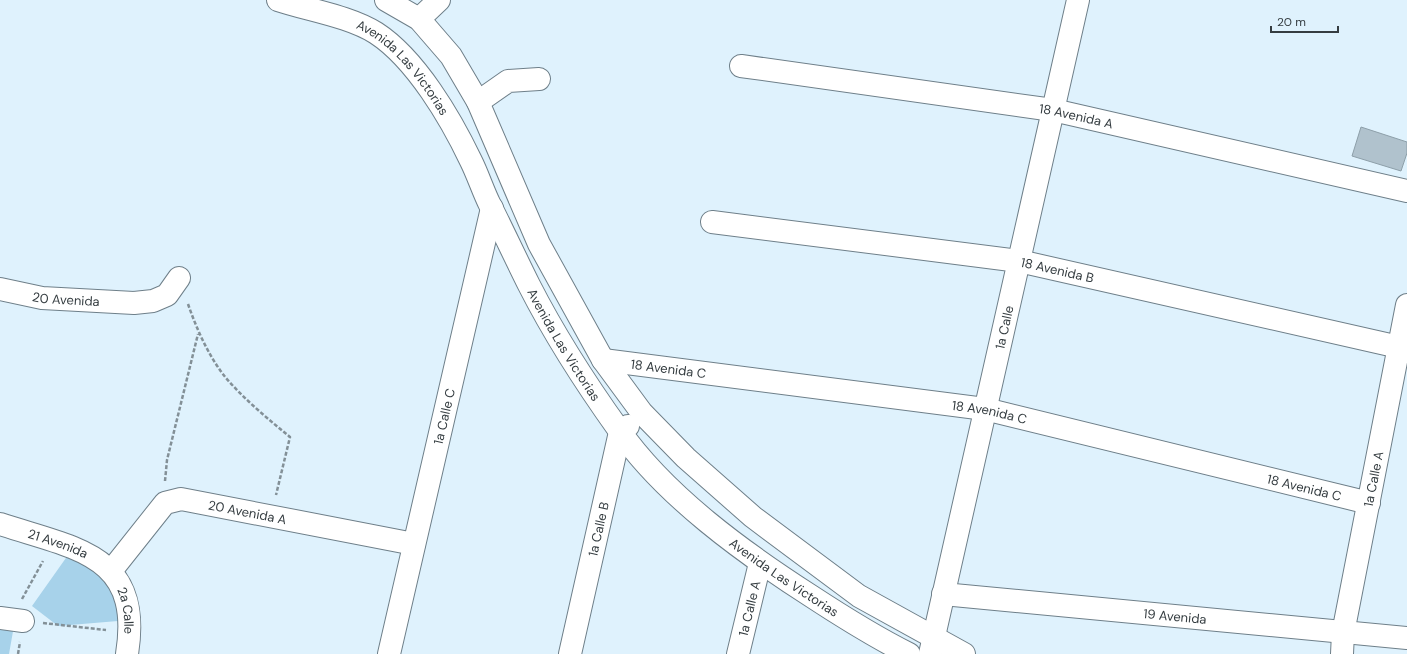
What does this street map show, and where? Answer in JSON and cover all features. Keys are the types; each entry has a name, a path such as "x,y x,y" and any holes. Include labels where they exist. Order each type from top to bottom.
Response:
{"street":[{"name":"Avenida Las Victorias","path":"278,0 336,16 375,33 402,55 441,106 471,160 492,208 530,286 566,351 620,432 660,479 760,563 851,621 909,654"},
{"name":"Avenida Las Victorias","path":"386,0 419,19 451,56 478,102 539,244 603,360 642,413 686,458 753,517 859,596 932,646"},
{"path":"419,19 439,0"},
{"name":"1a Calle","path":"932,646 1078,0"},
{"name":"18 Avenida A","path":"741,66 1053,110 1407,192"},
{"path":"478,102 508,81 539,79"},
{"path":"492,208 518,195"},
{"name":"1a Calle C","path":"388,654 492,208"},
{"name":"18 Avenida B","path":"712,222 1019,261 1399,347"},
{"name":"20 Avenida","path":"0,289 42,298 134,303 153,301 167,295 178,278"},
{"name":"1a Calle A","path":"1342,654 1343,633 1407,305"},
{"name":"18 Avenida C","path":"603,360 985,409 1369,503"},
{"path":"620,432 642,413"},
{"name":"1a Calle B","path":"570,654 620,432"},
{"name":"20 Avenida A","path":"165,504 181,499 414,544"},
{"path":"111,571 165,504"},
{"name":"21 Avenida","path":"0,524 83,551 102,562 111,571"},
{"name":"1a Calle A","path":"738,654 760,563"},
{"name":"2a Calle","path":"111,571 126,594 130,613 130,632 127,654"},
{"name":"19 Avenida","path":"943,594 1407,638"},
{"path":"932,646 964,654"}],"path":[{"path":"178,278 198,333 226,377 256,408 290,437 271,516"},
{"path":"165,504 164,486 167,460 198,333"},
{"path":"54,542 11,619 130,632"}],"shaded area":[{"path":"73,548 92,556 130,620 58,626 32,606"},
{"path":"0,618 15,620 9,654 0,654"}],"building":[{"path":"1361,127 1407,142 1407,153 1401,171 1352,156"}]}
